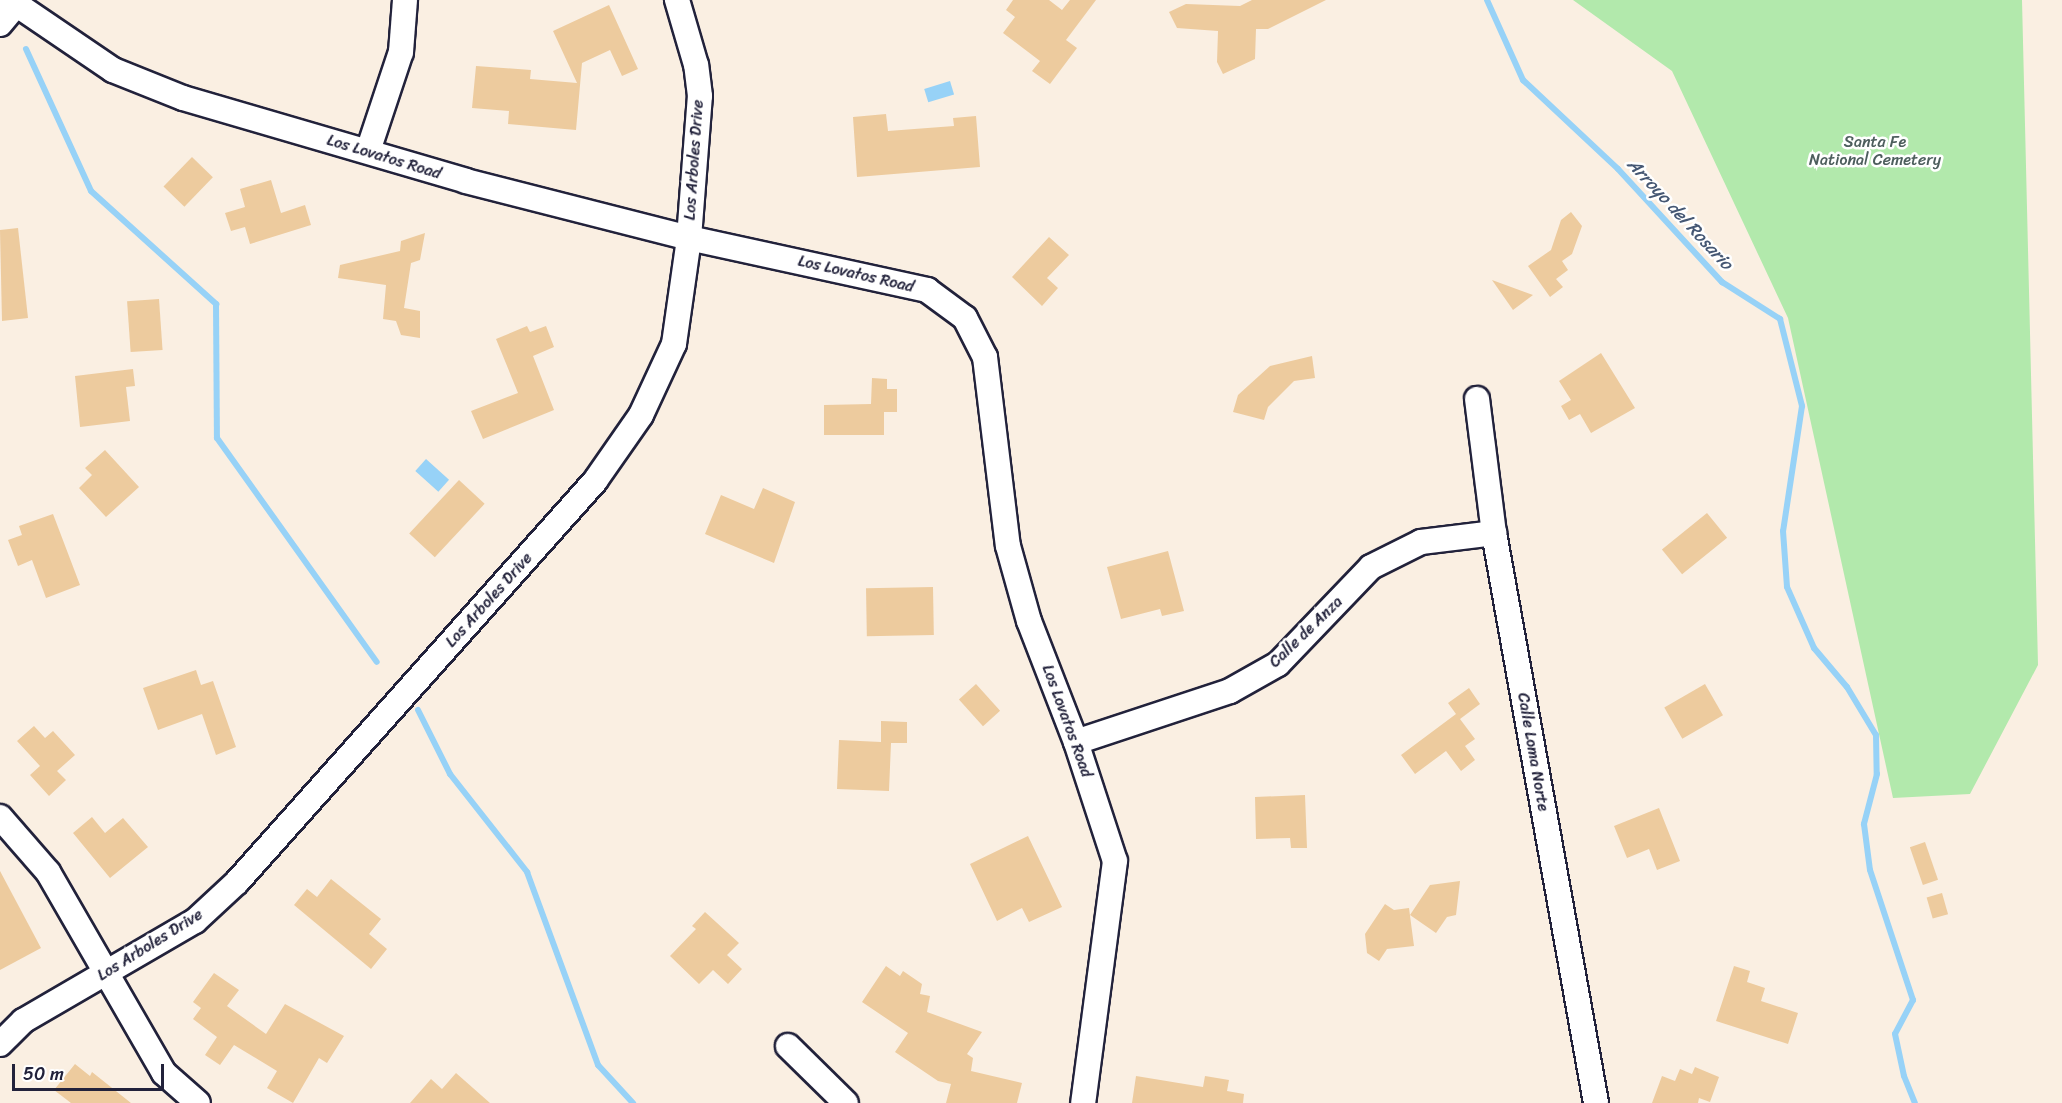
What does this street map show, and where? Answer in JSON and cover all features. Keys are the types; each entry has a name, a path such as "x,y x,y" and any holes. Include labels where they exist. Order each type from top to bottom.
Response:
{"street":[{"path":"368,151 401,52 405,0"},
{"name":"Los Arboles Drive","path":"0,1044 23,1021 195,921 237,882 596,481 641,415 674,344 689,238 699,96 696,65 677,0"},
{"path":"0,24 13,2"},
{"name":"Los Lovatos Road","path":"13,2 83,52 136,80 199,103 368,151 466,182 689,238 927,290 965,318 985,357 1008,546 1029,621 1077,742 1115,861 1083,1103"},
{"name":"Calle Loma Norte","path":"1477,399 1494,533 1596,1103"},
{"name":"Calle de Anza","path":"1077,742 1230,691 1278,664 1371,567 1420,542 1494,533"},
{"path":"0,817 48,872 164,1073 198,1103"},
{"path":"788,1046 846,1103"}],"green space":[{"name":"Santa Fe National Cemetery","path":"1573,0 2022,0 2038,665 1970,794 1893,798 1788,318 1672,71"}],"water":[{"path":"950,81 954,94 928,102 924,89"},
{"path":"426,459 449,480 438,492 415,471"}],"building":[{"path":"1013,0 1049,0 1062,10 1070,0 1096,0 1066,40 1077,48 1050,84 1032,71 1040,61 1003,33 1015,17 1006,10"},
{"path":"1252,0 1326,0 1268,29 1256,29 1255,59 1223,74 1217,62 1218,31 1177,28 1169,12 1186,4 1240,6"},
{"path":"609,5 638,69 622,76 610,50 582,63 576,130 508,124 509,111 472,108 476,66 531,70 530,79 577,83 553,31"},
{"path":"886,114 888,131 954,126 953,118 976,116 980,167 857,177 853,117"},
{"path":"192,157 213,177 184,207 164,186"},
{"path":"271,180 281,213 305,205 311,225 250,244 245,227 231,231 225,213 245,207 240,189"},
{"path":"1571,212 1582,226 1572,254 1562,261 1568,270 1556,279 1563,287 1550,297 1528,266 1551,250 1561,220"},
{"path":"18,228 28,318 2,321 0,230"},
{"path":"425,233 420,260 411,263 404,308 420,311 420,338 401,335 396,321 383,319 386,285 338,278 340,265 400,251 401,241"},
{"path":"1049,237 1069,255 1047,278 1058,288 1042,306 1012,277"},
{"path":"1492,280 1533,295 1513,310"},
{"path":"159,299 163,350 131,352 127,301"},
{"path":"527,326 530,332 546,326 554,347 533,356 554,410 483,439 471,411 518,393 496,339"},
{"path":"1601,353 1635,408 1591,433 1580,414 1569,420 1561,406 1571,400 1559,381"},
{"path":"1312,356 1315,378 1294,381 1268,407 1264,420 1233,412 1238,395 1270,366"},
{"path":"133,369 135,386 126,387 130,421 80,427 75,376"},
{"path":"872,378 887,379 887,389 897,389 897,412 884,412 884,435 824,435 824,405 871,404"},
{"path":"105,450 139,487 106,517 79,488 92,475 85,468"},
{"path":"459,480 485,504 435,557 409,533"},
{"path":"763,488 795,502 774,563 705,534 721,495 754,509"},
{"path":"1707,513 1727,538 1682,574 1662,550"},
{"path":"53,514 80,585 46,598 32,560 18,566 8,540 22,535 19,526"},
{"path":"1168,551 1184,611 1162,616 1160,609 1121,619 1107,567"},
{"path":"933,587 934,635 867,636 866,588"},
{"path":"196,670 201,685 213,681 236,747 216,755 202,714 158,730 143,688"},
{"path":"976,684 1000,711 983,726 959,699"},
{"path":"1705,684 1723,715 1682,739 1664,708"},
{"path":"1469,688 1480,704 1460,719 1475,739 1465,746 1475,760 1461,771 1446,751 1415,774 1401,755 1456,714 1448,703"},
{"path":"881,721 907,722 907,743 891,743 889,791 837,789 839,740 881,742"},
{"path":"34,726 45,738 53,731 75,755 57,771 66,780 49,796 30,775 40,766 17,741"},
{"path":"1305,795 1307,848 1291,848 1290,838 1256,839 1255,797"},
{"path":"1659,808 1680,861 1657,870 1649,849 1627,858 1614,826"},
{"path":"92,817 105,833 123,818 148,847 110,878 73,833"},
{"path":"1028,836 1062,907 1029,922 1022,908 997,921 970,864"},
{"path":"1925,842 1938,880 1923,885 1910,847"},
{"path":"0,871 41,948 0,970"},
{"path":"331,879 381,919 369,934 387,949 371,969 294,905 307,889 317,897"},
{"path":"1460,881 1456,915 1447,917 1436,933 1410,915 1430,885"},
{"path":"1942,893 1948,914 1933,919 1927,897"},
{"path":"1385,904 1394,910 1409,908 1414,946 1387,949 1379,961 1367,953 1365,934"},
{"path":"705,912 739,943 727,955 742,969 728,984 713,970 699,984 670,956 696,929 692,926"},
{"path":"886,966 900,976 903,971 922,984 920,994 930,996 927,1012 982,1032 967,1054 973,1058 971,1071 1022,1083 1017,1103 946,1103 951,1084 938,1081 895,1052 908,1033 862,1002"},
{"path":"1734,966 1750,971 1747,982 1765,988 1761,1001 1798,1013 1788,1044 1716,1021"},
{"path":"214,973 239,990 227,1006 266,1034 285,1004 344,1036 327,1063 319,1058 293,1103 267,1088 277,1071 234,1045 220,1065 205,1055 217,1037 193,1019 201,1008 193,1002"},
{"path":"75,1064 90,1076 92,1072 131,1103 71,1103 54,1090"},
{"path":"1695,1067 1719,1077 1710,1102 1699,1098 1698,1103 1652,1103 1662,1076 1675,1081 1680,1069 1692,1074"},
{"path":"456,1073 490,1103 410,1103 431,1079 442,1089"},
{"path":"1136,1076 1203,1087 1205,1076 1229,1080 1227,1091 1244,1094 1243,1103 1132,1103"}],"waterway":[{"name":"Arroyo del Rosario","path":"1487,0 1523,80 1618,169 1722,282 1780,319 1802,406 1783,531 1787,587 1814,648 1847,687 1876,735 1877,774 1864,824 1870,870 1913,1000 1895,1034 1904,1076 1915,1103"},
{"path":"26,49 91,191 216,304 217,438 377,662"},
{"path":"418,710 450,774 527,872 598,1065 633,1103"}]}
